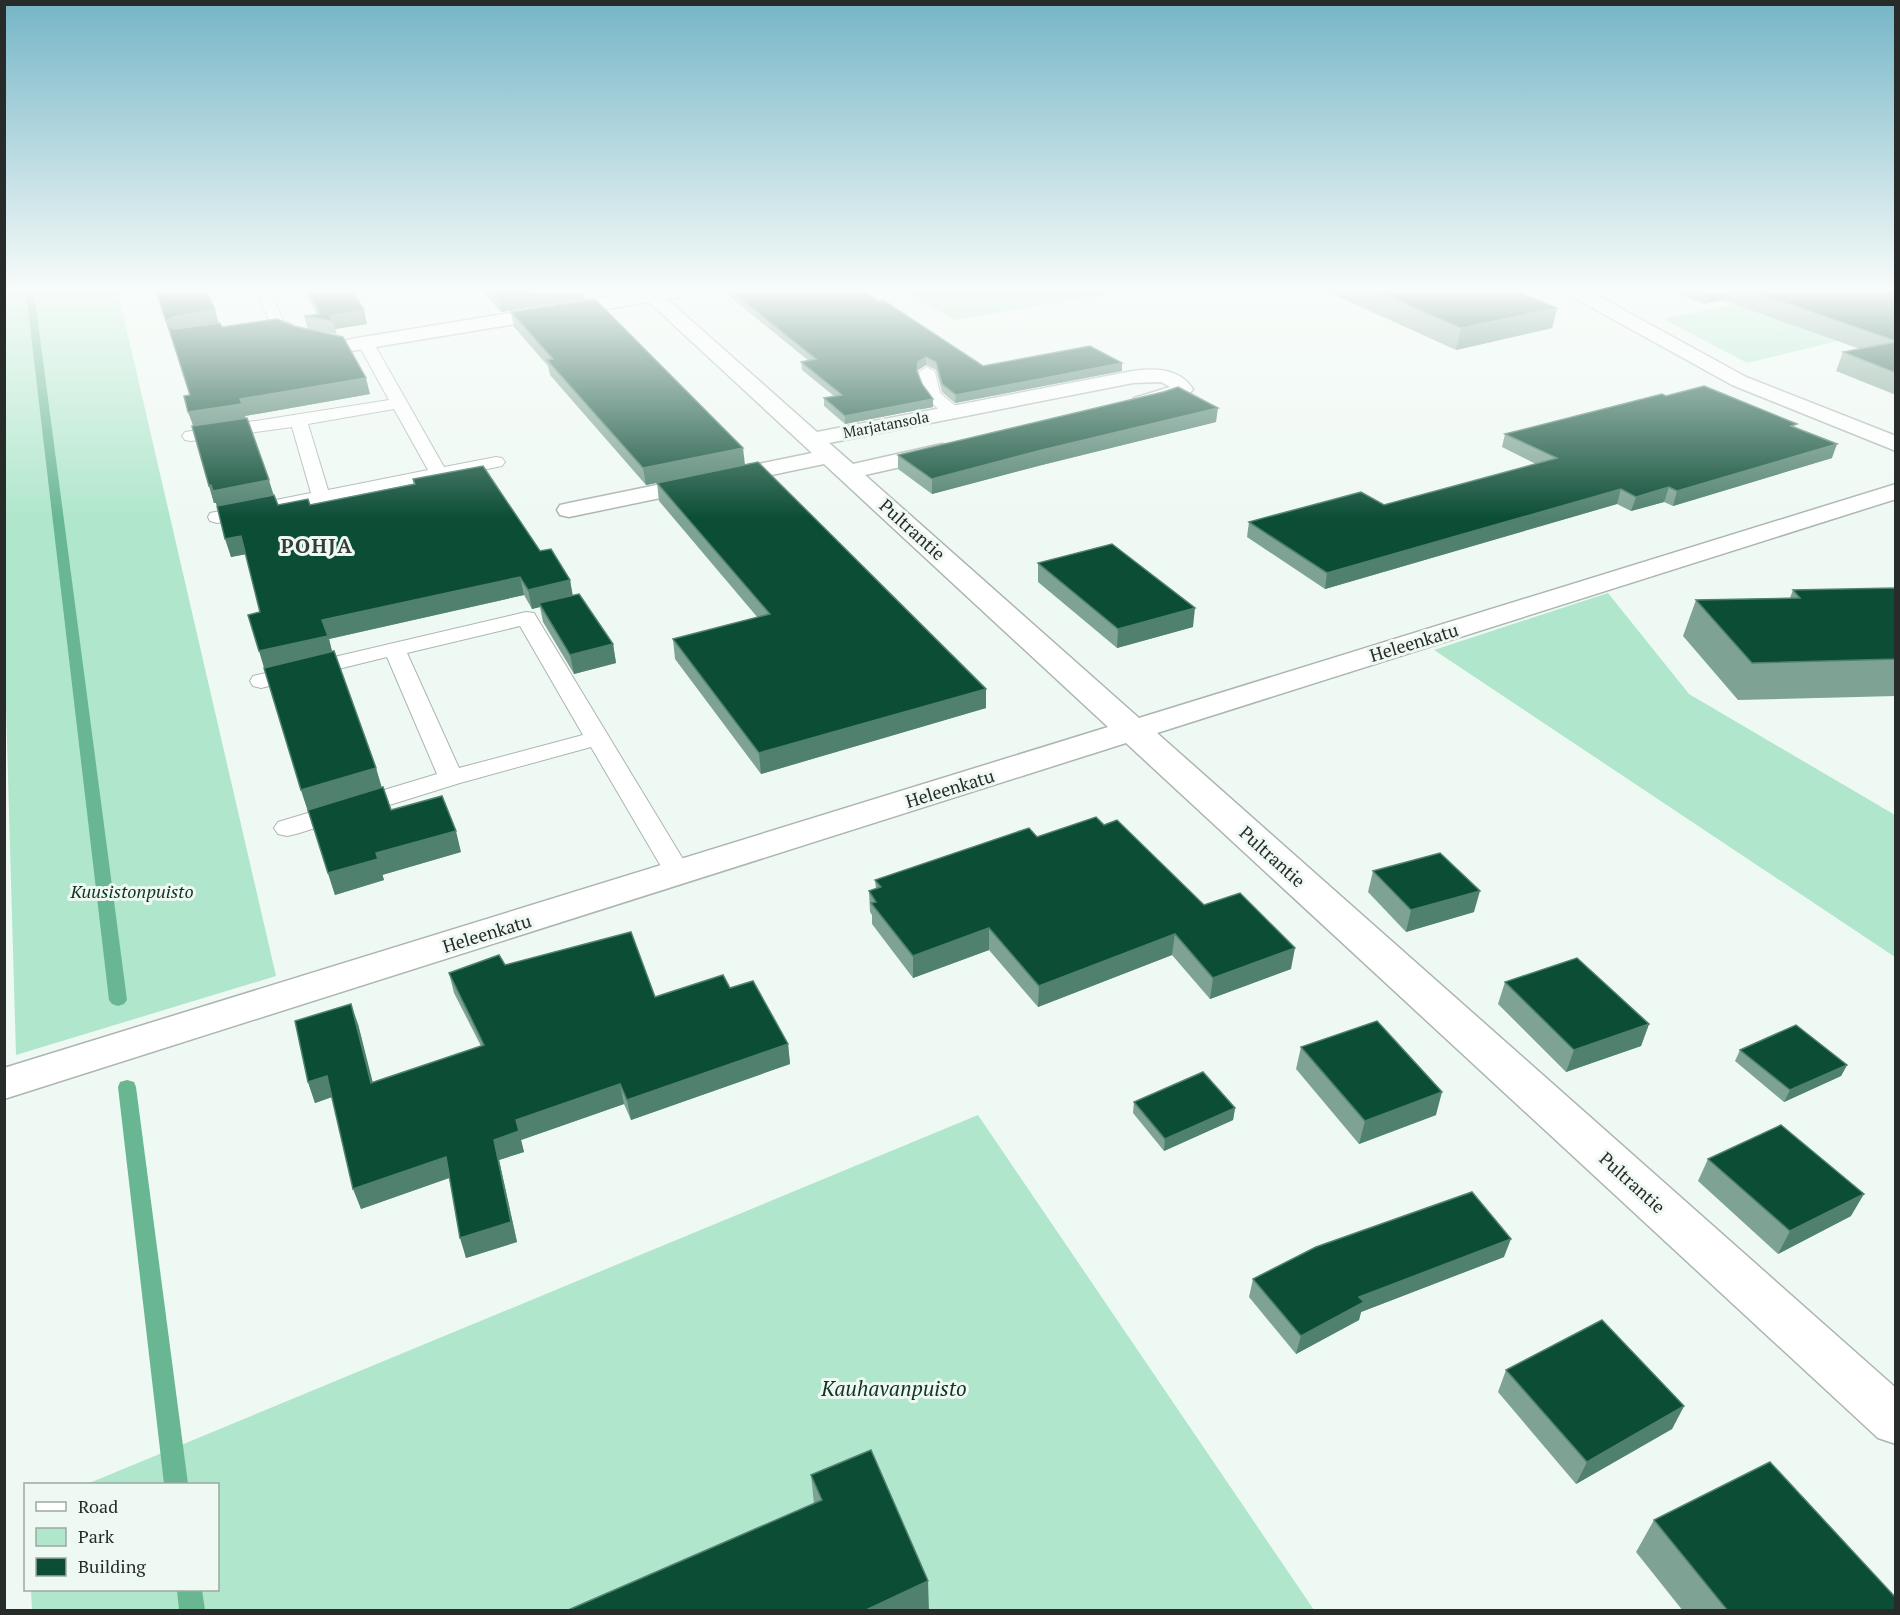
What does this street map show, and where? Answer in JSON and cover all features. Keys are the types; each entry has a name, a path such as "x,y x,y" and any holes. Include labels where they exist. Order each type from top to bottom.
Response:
{"street":[{"name":"Pultrantie","path":"736,367 829,456 1896,1421"},
{"path":"1714,367 1739,381 1896,444"},
{"name":"Marjatansola","path":"829,456 952,412 1116,380 1147,376 1167,377 1183,388 1154,400 1121,408"},
{"name":"Marjatansola","path":"568,510 829,456 962,446"},
{"name":"Heleenkatu","path":"4,1084 1896,491"}],"lane":[{"path":"370,367 399,403 439,473"},
{"path":"927,372 927,387 938,401 952,412"},
{"path":"191,436 399,403"},
{"path":"299,420 321,497"},
{"path":"217,517 496,462"},
{"path":"261,681 536,616 598,738 679,874"},
{"path":"394,649 451,778"},
{"path":"287,828 451,778 598,738"}],"green space":[{"name":"Kuusistonpuisto","path":"5,367 135,367 276,976 16,1055 5,673"},
{"path":"1608,593 1689,694 1895,815 1895,957 1434,650"},
{"name":"Kauhavanpuisto","path":"978,1115 1314,1610 32,1610 31,1591 219,1591 219,1483 89,1483"}],"building":[{"path":"181,367 360,367 366,378 240,399 242,404 188,412 184,396 190,395"},
{"path":"554,367 663,367 743,448 643,468"},
{"path":"808,367 917,367 922,384 933,399 845,416 824,398 842,395"},
{"path":"937,367 1099,367 956,395 942,384"},
{"path":"1882,367 1896,367 1896,373"},
{"path":"1704,386 1797,424 1791,426 1837,444 1677,491 1669,487 1636,497 1621,489 1327,573 1249,522 1361,492 1384,505 1557,458 1505,434 1662,394 1666,396"},
{"path":"1178,387 1218,408 932,479 898,455 1163,392"},
{"path":"247,418 269,480 213,491 211,485 209,486 192,426"},
{"path":"758,462 986,689 759,753 673,639 770,614 657,483"},
{"path":"483,466 540,551 551,549 570,580 528,590 520,577 322,620 328,636 259,651 248,615 260,612 241,536 225,539 217,506 274,495 278,505 308,499 310,505 415,484 413,479"},
{"path":"1112,544 1195,608 1118,629 1038,563"},
{"path":"1896,588 1896,659 1752,663 1696,600 1800,598 1793,590"},
{"path":"579,594 613,644 570,655 539,603"},
{"path":"334,651 376,768 301,790 264,668"},
{"path":"383,787 391,810 442,796 456,831 376,853 378,859 328,873 308,810"},
{"path":"1096,817 1104,825 1117,820 1204,905 1240,893 1295,948 1213,978 1175,934 1039,986 989,928 913,956 871,903 876,902 869,891 881,887 875,880 1029,828 1037,837"},
{"path":"1440,853 1480,891 1411,910 1373,871"},
{"path":"631,932 655,997 723,975 730,988 753,981 788,1044 627,1100 620,1084 516,1120 519,1131 494,1140 511,1222 460,1238 446,1157 353,1189 327,1076 308,1082 295,1021 351,1004 371,1083 484,1045 449,973 499,955 505,965"},
{"path":"1577,958 1649,1024 1574,1050 1505,982"},
{"path":"1377,1021 1442,1092 1365,1121 1301,1047"},
{"path":"1796,1025 1847,1065 1790,1090 1740,1050"},
{"path":"1203,1072 1235,1108 1165,1139 1134,1102"},
{"path":"1781,1125 1864,1194 1790,1231 1708,1159"},
{"path":"1472,1192 1511,1239 1359,1297 1364,1302 1301,1336 1253,1279 1316,1247"},
{"path":"1602,1320 1684,1406 1587,1462 1506,1370"},
{"path":"871,1450 928,1581 864,1611 566,1611 822,1500 811,1475"},
{"path":"1770,1462 1896,1598 1896,1611 1728,1611 1654,1520"}],"waterway":[{"path":"39,367 118,1000"},
{"path":"127,1087 176,1483"},
{"path":"190,1591 192,1610"}],"district":[{"name":"POHJA","path":"317,546"}]}
